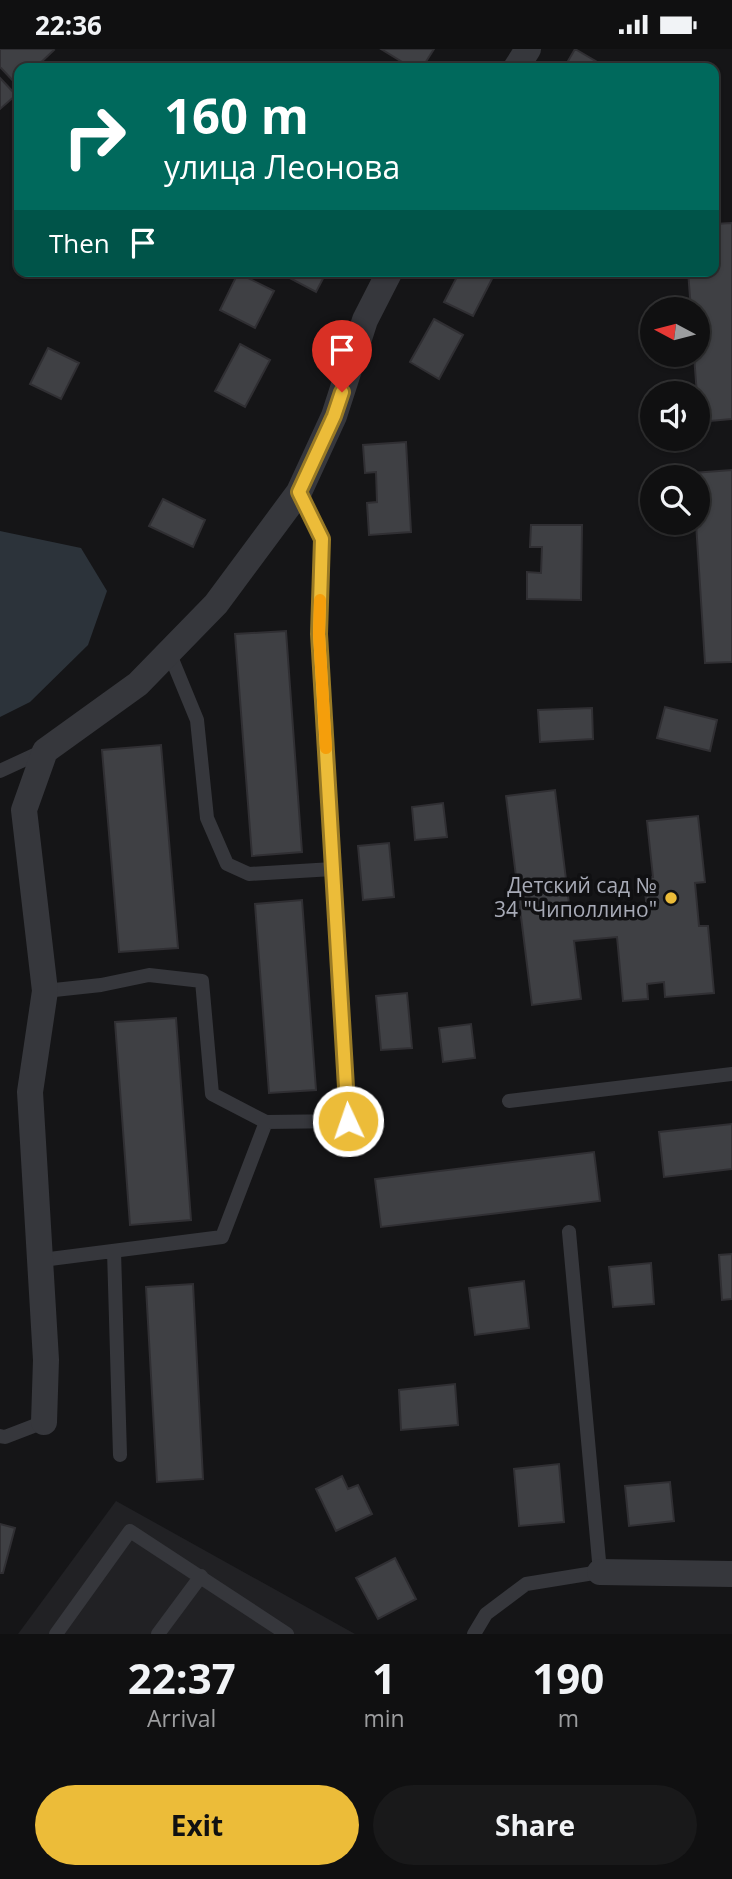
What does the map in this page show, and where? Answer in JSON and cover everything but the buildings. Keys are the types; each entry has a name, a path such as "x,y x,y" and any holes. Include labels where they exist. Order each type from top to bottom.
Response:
{"street":[{"path":"44,1422 46,1360 42,1260 30,1092 45,991 24,810 45,751 138,684 216,604 299,492 334,416 365,320 387,277"},
{"path":"600,1571 732,1574"}],"lane":[{"path":"45,991 101,985 149,975 202,981 212,1094 266,1122 348,1121 319,634 322,539 299,492"},
{"path":"169,652 197,720 207,818 227,864 249,874 333,869"},
{"path":"0,771 45,751"},
{"path":"509,1101 732,1074"},
{"path":"42,1260 222,1237 266,1122"},
{"path":"474,1634 486,1614 526,1584 600,1571 569,1232"},
{"path":"114,1251 120,1455"},
{"path":"0,1436 5,1437 44,1422"},
{"path":"56,1634 130,1531 201,1576 269,1629 287,1634"},
{"path":"158,1634 201,1576"}],"shaded area":[{"path":"0,531 81,548 107,591 88,645 30,702 0,717"},
{"path":"116,1501 355,1634 18,1634"}],"slow traffic":[{"path":"320,600 319,634 326,748"}],"place":[{"name":"Детский сад № 34 \"Чиполлино\"","path":"671,898"}],"route":[{"path":"342,392 334,416 299,492 322,539 319,634 348,1121"}]}
